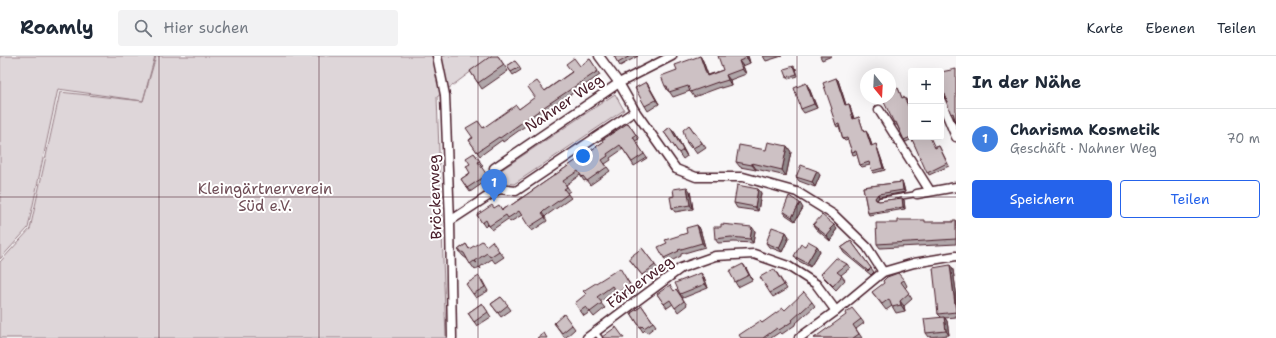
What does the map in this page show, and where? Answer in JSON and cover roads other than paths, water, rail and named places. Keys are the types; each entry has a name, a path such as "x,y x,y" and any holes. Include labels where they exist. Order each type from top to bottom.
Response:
{"street":[{"name":"Bröckerweg","path":"437,56 445,95 450,221 452,338"},
{"path":"599,56 619,83 635,111 676,169 696,177 743,177 796,192 834,215 867,247 883,272"},
{"name":"Nahner Weg","path":"499,189 494,168 619,83 672,56"},
{"path":"942,104 956,137"},
{"path":"879,110 930,191"},
{"path":"450,221 499,189 516,191 635,111"},
{"path":"917,194 956,187"},
{"name":"Färberweg","path":"588,338 598,335 681,268 715,256 754,254 788,266 816,284 836,311"},
{"path":"799,338 836,311 883,272 914,263 956,256"}],"lane":[{"path":"880,200 917,194"}],"place":[{"name":"Charisma Kosmetik","path":"494,202"}],"park label":[{"name":"Kleingärtnerverein Süd e.V.","path":"265,198"}]}
